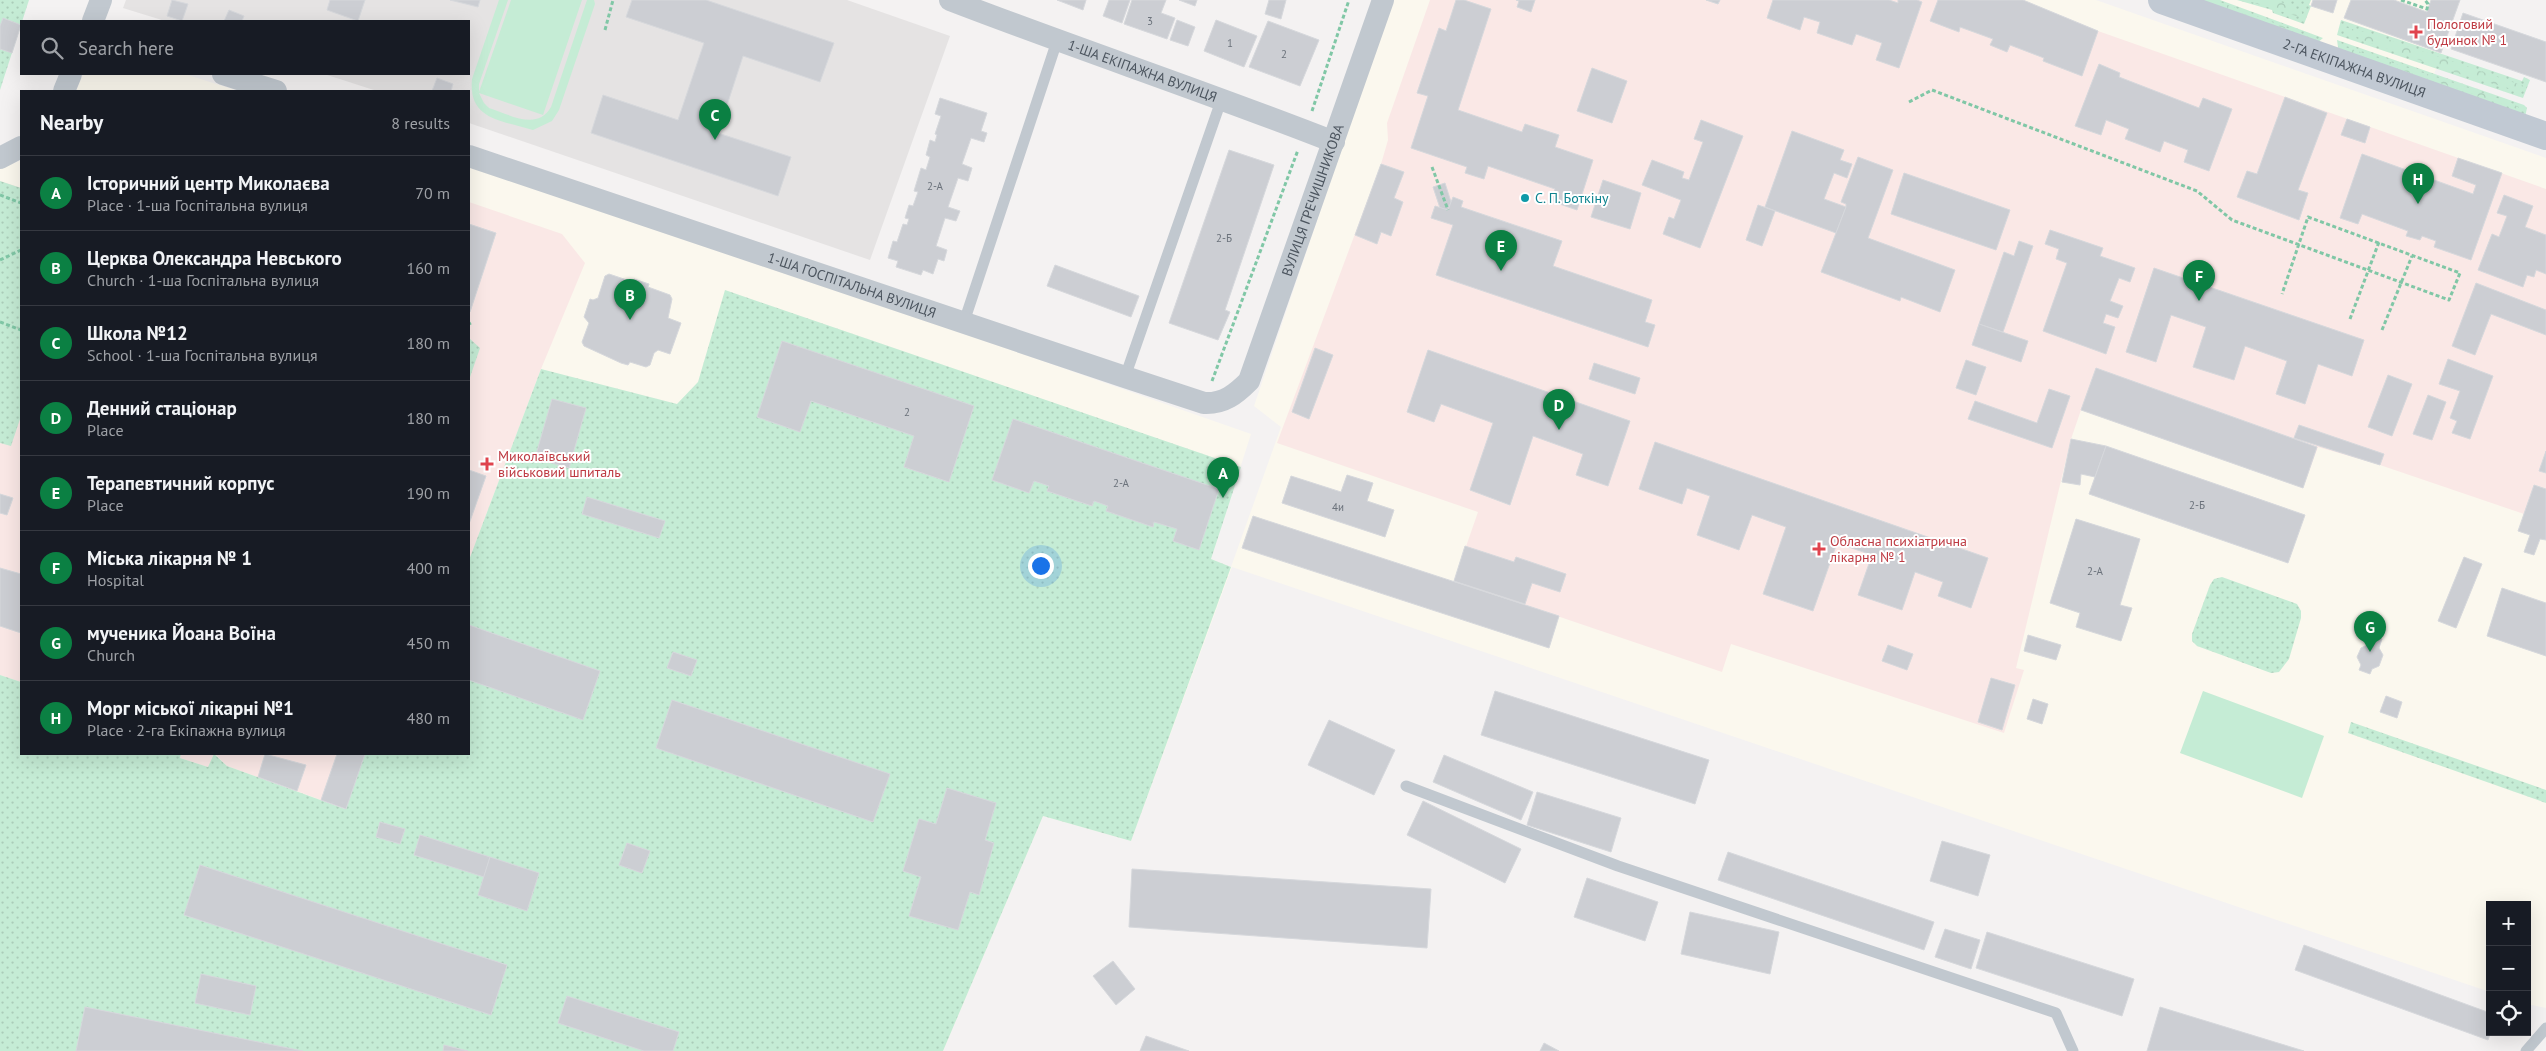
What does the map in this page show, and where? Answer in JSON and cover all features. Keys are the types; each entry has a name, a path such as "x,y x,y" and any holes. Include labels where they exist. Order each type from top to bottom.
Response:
{"main road":[{"name":"2-ГА ЕКІПАЖНА ВУЛИЦЯ","path":"2162,0 2546,136"}],"street":[{"path":"93,20 101,0"},
{"name":"1-ША ЕКІПАЖНА ВУЛИЦЯ","path":"950,0 1057,41 1222,98 1334,142"},
{"name":"ВУЛИЦЯ ГРЕЧИШНИКОВА","path":"1234,396 1249,381 1383,0"},
{"path":"64,90 71,75"},
{"path":"226,75 273,90"},
{"path":"0,158 20,148"},
{"name":"1-ША ГОСПІТАЛЬНА ВУЛИЦЯ","path":"470,156 1204,403 1215,404 1234,396"}],"lane":[{"path":"964,322 1057,41"},
{"path":"1125,377 1222,98"},
{"path":"1406,786 1618,866 2056,1013 2073,1051"},
{"path":"2526,1051 2546,1028"}],"path":[{"path":"605,30 614,0"},
{"path":"1204,403 1305,131 1350,0"},
{"path":"2401,0 2427,9 2428,4 2425,0"},
{"path":"1909,102 1932,90 2197,191 2232,220 2299,244 2449,300 2460,273 2308,217 2299,244 2282,294"},
{"path":"1432,167 1448,210"},
{"path":"0,196 20,203"},
{"path":"2350,319 2379,242"},
{"path":"0,260 20,250"},
{"path":"2382,330 2412,256"},
{"path":"0,322 20,330"}],"shaded area":[{"path":"126,0 847,0 950,36 870,260 470,123 470,90 374,90 327,75 470,75 470,20 162,20 123,8"},
{"path":"1392,0 2096,0 2546,158 2546,1008 2531,1005 2531,901 2486,901 2486,991 1232,567 1131,841 1043,816 943,1051 0,1051 0,169 20,160 20,755 470,755 470,167 737,254 1251,434 1211,559 1231,567 1281,427 1254,406"},
{"path":"1430,0 2023,0 2098,31 2546,189 2546,489 2534,485 2524,514 2380,465 2318,447 2303,488 2081,410 2071,439 2016,668 2024,670 2004,733 1731,644 1722,672 1454,581 1478,512 1277,443 1381,164 1388,140 1387,123"},
{"path":"2195,0 2460,0 2431,83"},
{"path":"83,75 188,75 235,90 76,90"},
{"path":"0,181 20,188 20,682 0,675"},
{"name":"Миколаївський військовий шпиталь","path":"470,202 562,234 585,263 541,369 470,557"},
{"path":"181,755 214,755 208,767 180,758"},
{"path":"216,755 365,755 346,809 227,766"}],"green space":[{"path":"0,0 29,0 23,20 20,20 20,28 0,90"},
{"path":"499,0 508,0 479,84 479,92 511,0 582,0 543,115 479,93 489,108 515,117 531,120 538,118 545,114 551,107 587,0 594,0 595,4 559,110 552,121 533,130 489,116 481,111 475,103 472,93 472,79"},
{"path":"2195,0 2220,0 2323,38 2317,43"},
{"path":"2203,0 2215,0 2318,40"},
{"path":"2237,0 2311,0 2309,5 2311,6 2304,24 2273,13 2272,10"},
{"path":"2245,0 2277,0 2302,12 2301,16 2296,16"},
{"path":"2341,20 2522,81 2524,77 2530,80 2523,98 2337,35"},
{"path":"2344,27 2372,34 2524,86 2522,92 2463,75 2370,43 2342,30"},
{"path":"2337,40 2524,105 2527,108 2525,117 2342,52 2338,47"},
{"path":"2342,46 2514,104 2523,111 2372,60 2351,52"},
{"path":"0,181 20,188 20,419 11,446 0,443"},
{"path":"725,290 1241,467 1211,559 1231,567 1131,841 1043,816 943,1051 0,1051 0,675 20,682 20,755 181,755 180,758 208,767 215,755 227,766 345,809 365,755 470,755 470,557 541,369 677,404 698,382"},
{"path":"470,339 480,348 470,377"},
{"path":"2222,577 2297,604 2301,611 2301,618 2289,659 2279,672 2271,673 2197,646 2192,641 2192,634 2210,585 2214,579"},
{"path":"2203,691 2324,736 2302,798 2180,753"},
{"path":"2351,722 2546,790 2546,803 2348,733"}],"building":[{"path":"172,0 188,4 182,20 167,16"},
{"path":"330,0 365,0 358,20 327,10"},
{"path":"450,0 480,0 478,7"},
{"path":"632,0 706,0 834,43 820,82 743,56 718,133 791,157 778,196 591,133 603,95 678,120 704,43 626,17"},
{"path":"1057,0 1086,0 1083,10"},
{"path":"1109,0 1130,0 1122,23 1103,16"},
{"path":"1132,0 1166,0 1161,13 1175,18 1167,39 1124,24"},
{"path":"1179,0 1197,0 1195,6"},
{"path":"1269,0 1286,0 1281,19 1265,14"},
{"path":"1456,0 1464,0 1491,9 1458,110 1522,132 1525,124 1559,135 1555,147 1593,160 1577,210 1551,201 1555,189 1488,166 1484,179 1465,173 1467,167 1411,148 1428,96 1417,93 1439,28 1446,31"},
{"path":"1516,0 1535,0 1531,12 1517,7 1519,1"},
{"path":"1706,0 1720,0 1718,4"},
{"path":"1773,0 1889,0 1898,3 1898,0 1917,0 1922,2 1899,68 1876,60 1882,43 1856,34 1852,45 1817,33 1820,22 1804,17 1800,30 1767,18"},
{"path":"1938,0 2023,0 2098,31 2082,76 2043,61 2044,58 2010,45 2007,52 1990,45 1993,39 1960,27 1959,32 1930,21"},
{"path":"2313,0 2337,0 2333,13 2311,6"},
{"name":"Пологовий будинок № 1","path":"2351,0 2394,0 2427,12 2431,0 2460,0 2441,53 2344,18"},
{"path":"229,10 244,16 242,20 224,20"},
{"path":"2463,13 2546,42 2546,82 2451,49"},
{"path":"3,18 20,25 12,53 0,49 0,26"},
{"path":"1177,20 1195,27 1188,46 1170,40"},
{"path":"1216,20 1257,36 1244,67 1204,51"},
{"path":"1268,21 1319,40 1300,86 1249,67"},
{"path":"2099,64 2120,73 2119,77 2199,108 2203,98 2232,109 2209,171 2184,162 2188,150 2164,141 2160,152 2125,139 2129,129 2106,120 2101,135 2075,126"},
{"path":"1592,68 1627,81 1612,123 1577,111"},
{"path":"437,78 453,84 451,90 432,90"},
{"path":"2285,97 2327,113 2298,190 2308,193 2299,220 2237,197 2247,171 2257,174"},
{"path":"940,98 987,113 981,131 987,133 984,142 971,138 962,164 972,168 968,181 958,178 948,207 960,211 956,221 945,218 936,246 947,250 944,261 938,259 933,274 923,270 921,275 896,267 898,261 888,258 893,241 897,242 903,224 907,225 909,219 905,218 909,205 913,206 918,192 914,191 921,168 926,170 930,157 926,155 930,140 935,142 937,135 935,134 941,116 935,114"},
{"path":"2347,119 2370,127 2365,143 2341,135"},
{"path":"1701,120 1743,136 1700,248 1663,234 1669,217 1674,219 1681,200 1642,185 1652,160 1684,172 1682,178 1689,180 1703,142 1694,139"},
{"path":"1792,131 1844,150 1840,160 1852,164 1847,178 1834,173 1824,199 1846,207 1836,233 1765,207"},
{"path":"1229,150 1274,165 1225,310 1230,312 1218,340 1169,323"},
{"path":"2362,154 2473,194 2476,185 2452,176 2458,158 2502,173 2471,260 2434,247 2436,241 2422,236 2420,240 2406,236 2408,231 2362,214 2358,224 2340,218"},
{"path":"1858,157 1893,170 1868,238 1955,270 1940,312 1901,297 1900,301 1821,272 1846,207 1846,204 1841,202"},
{"path":"1381,164 1404,172 1394,198 1403,202 1391,236 1381,232 1377,244 1355,235"},
{"path":"1904,173 2010,210 1996,250 1891,214"},
{"path":"1603,180 1641,193 1630,229 1591,217"},
{"path":"1445,183 1451,202 1448,210 1440,208 1433,187"},
{"path":"2504,195 2533,206 2525,227 2546,235 2546,274 2536,270 2534,277 2527,275 2523,287 2478,270 2492,234 2499,237 2507,216 2497,213"},
{"path":"1453,197 1463,201 1461,207 1562,241 1553,266 1652,300 1645,322 1655,325 1648,347 1436,275 1453,225 1431,218 1435,206 1448,210"},
{"path":"1758,205 1775,211 1762,246 1746,240"},
{"path":"470,224 496,233 470,312"},
{"path":"2050,230 2103,248 2100,256 2135,268 2130,282 2119,278 2110,301 2123,306 2118,318 2106,314 2103,323 2115,327 2106,354 2043,331 2067,263 2056,259 2059,249 2045,244"},
{"path":"2019,241 2033,246 2003,332 1979,324 2004,252 2014,256"},
{"path":"1055,265 1139,296 1131,317 1047,286"},
{"path":"2154,268 2364,340 2352,376 2318,364 2305,404 2276,394 2287,361 2245,346 2234,380 2193,367 2206,327 2171,315 2156,362 2126,352"},
{"path":"609,274 633,282 634,279 649,284 648,287 670,295 672,299 668,318 681,323 670,354 658,350 654,353 650,365 646,367 630,362 628,365 621,363 584,346 582,342 589,323 584,317 590,299 598,298 605,276"},
{"path":"2476,283 2546,310 2546,335 2491,314 2475,355 2452,346"},
{"path":"1979,324 2028,341 2021,362 1972,345"},
{"path":"782,341 974,406 949,482 904,467 914,436 811,401 800,432 757,417"},
{"path":"1315,348 1333,355 1309,419 1292,412"},
{"path":"1428,350 1630,421 1608,486 1576,475 1583,454 1533,436 1510,505 1470,490 1493,423 1441,404 1434,422 1407,412"},
{"path":"2448,359 2493,376 2470,439 2452,433 2457,421 2450,418 2460,391 2439,384"},
{"path":"1966,360 1986,367 1976,395 1956,388"},
{"path":"1594,363 1640,378 1635,394 1589,379"},
{"path":"2096,368 2317,447 2303,488 2081,410"},
{"path":"2388,375 2412,384 2392,436 2368,427"},
{"path":"2049,389 2070,396 2052,448 1968,419 1975,401 2037,423"},
{"path":"2428,395 2446,402 2432,440 2413,434"},
{"path":"552,399 586,408 569,468 535,458"},
{"path":"1013,419 1219,489 1199,550 1173,541 1177,529 1154,522 1153,527 1106,511 1108,506 1094,501 1092,506 1047,491 1049,486 1034,481 1029,493 992,480"},
{"path":"2299,425 2384,454 2380,465 2294,438"},
{"path":"2071,439 2106,446 2095,477 2081,474 2080,485 2062,482"},
{"path":"1655,442 1988,558 1971,608 1938,596 1943,582 1915,572 1902,610 1858,595 1872,555 1837,543 1813,611 1763,594 1786,527 1752,515 1739,550 1697,535 1710,496 1687,488 1682,504 1639,489"},
{"path":"2106,446 2305,515 2288,563 2089,494"},
{"path":"2546,451 2546,473 2539,471"},
{"path":"470,470 486,476 470,521"},
{"path":"1347,475 1373,483 1367,501 1394,510 1385,537 1282,503 1291,476 1341,492"},
{"path":"2534,485 2546,489 2546,540 2540,539 2534,555 2524,552 2530,535 2518,531"},
{"path":"0,494 13,498 7,515 0,513"},
{"path":"587,497 665,521 659,538 582,514"},
{"path":"1253,516 1559,616 1549,648 1242,548"},
{"path":"2076,519 2140,539 2120,605 2132,608 2121,641 2076,627 2080,613 2050,603"},
{"path":"1465,546 1514,562 1516,557 1566,574 1560,592 1532,583 1525,604 1454,581"},
{"path":"2464,557 2482,564 2456,628 2438,621"},
{"path":"0,568 20,574 20,633 0,626"},
{"path":"2502,588 2546,603 2546,656 2487,636"},
{"path":"470,625 600,671 583,720 470,680"},
{"path":"2028,635 2061,645 2056,660 2024,651"},
{"path":"2372,635 2382,639 2379,648 2383,655 2379,666 2372,669 2370,674 2359,670 2361,665 2357,657 2361,648 2369,644"},
{"path":"1888,645 1913,654 1907,670 1882,661"},
{"path":"673,652 697,660 691,676 667,668"},
{"path":"1991,678 2015,685 2002,730 1978,722"},
{"path":"1495,691 1709,760 1695,804 1481,735"},
{"path":"2386,696 2402,702 2397,718 2380,712"},
{"path":"2033,699 2048,704 2042,724 2027,719"},
{"path":"672,700 890,774 873,822 656,748"},
{"path":"1329,720 1395,750 1374,795 1308,765"},
{"path":"265,755 306,765 297,791 258,777"},
{"path":"337,755 365,755 346,809 321,800"},
{"path":"1444,755 1533,792 1521,820 1433,782"},
{"path":"947,788 996,803 985,840 994,843 979,895 970,892 958,930 909,916 921,877 903,871 919,819 936,824"},
{"path":"1537,792 1621,818 1611,852 1527,825"},
{"path":"1423,801 1521,849 1505,883 1407,835"},
{"path":"380,822 405,829 400,844 376,837"},
{"path":"420,835 490,857 484,877 414,855"},
{"path":"1942,841 1990,855 1978,896 1930,881"},
{"path":"627,843 650,851 642,873 619,865"},
{"path":"1728,852 1934,922 1924,950 1718,880"},
{"path":"490,857 539,873 527,911 478,895"},
{"path":"200,865 507,965 491,1015 184,915"},
{"path":"1132,869 1431,889 1427,948 1129,927"},
{"path":"1587,878 1658,902 1645,941 1574,917"},
{"path":"1690,912 1779,932 1770,974 1681,954"},
{"path":"1945,929 1980,940 1971,969 1935,957"},
{"path":"1987,932 2134,979 2122,1016 1976,968"},
{"path":"2304,945 2486,1012 2486,1036 2490,1036 2488,1040 2295,970"},
{"path":"1113,961 1135,989 1116,1005 1093,976"},
{"path":"201,974 256,986 250,1015 195,1003"},
{"path":"567,996 679,1032 673,1051 644,1051 558,1023"},
{"path":"85,1007 303,1051 76,1051"},
{"path":"2160,1007 2304,1051 2147,1051"},
{"path":"1146,1036 1189,1051 1140,1051"},
{"path":"1544,1043 1559,1051 1540,1051"},
{"path":"444,1045 468,1051 443,1051"}],"place":[{"name":"Пологовий будинок № 1","path":"2416,32"},
{"name":"Школа №12","path":"715,140"},
{"name":"С. П. Боткіну","path":"1525,198"},
{"name":"Морг міської лікарні №1","path":"2418,204"},
{"name":"Терапевтичний корпус","path":"1501,271"},
{"name":"Міська лікарня № 1","path":"2199,301"},
{"name":"Церква Олександра Невського","path":"630,320"},
{"name":"Денний стаціонар","path":"1559,430"},
{"name":"Миколаївський військовий шпиталь","path":"487,464"},
{"name":"Історичний центр Миколаєва","path":"1223,498"},
{"name":"Обласна психіатрична лікарня № 1","path":"1819,549"},
{"name":"мученика Йоана Воїна","path":"2370,652"}]}
